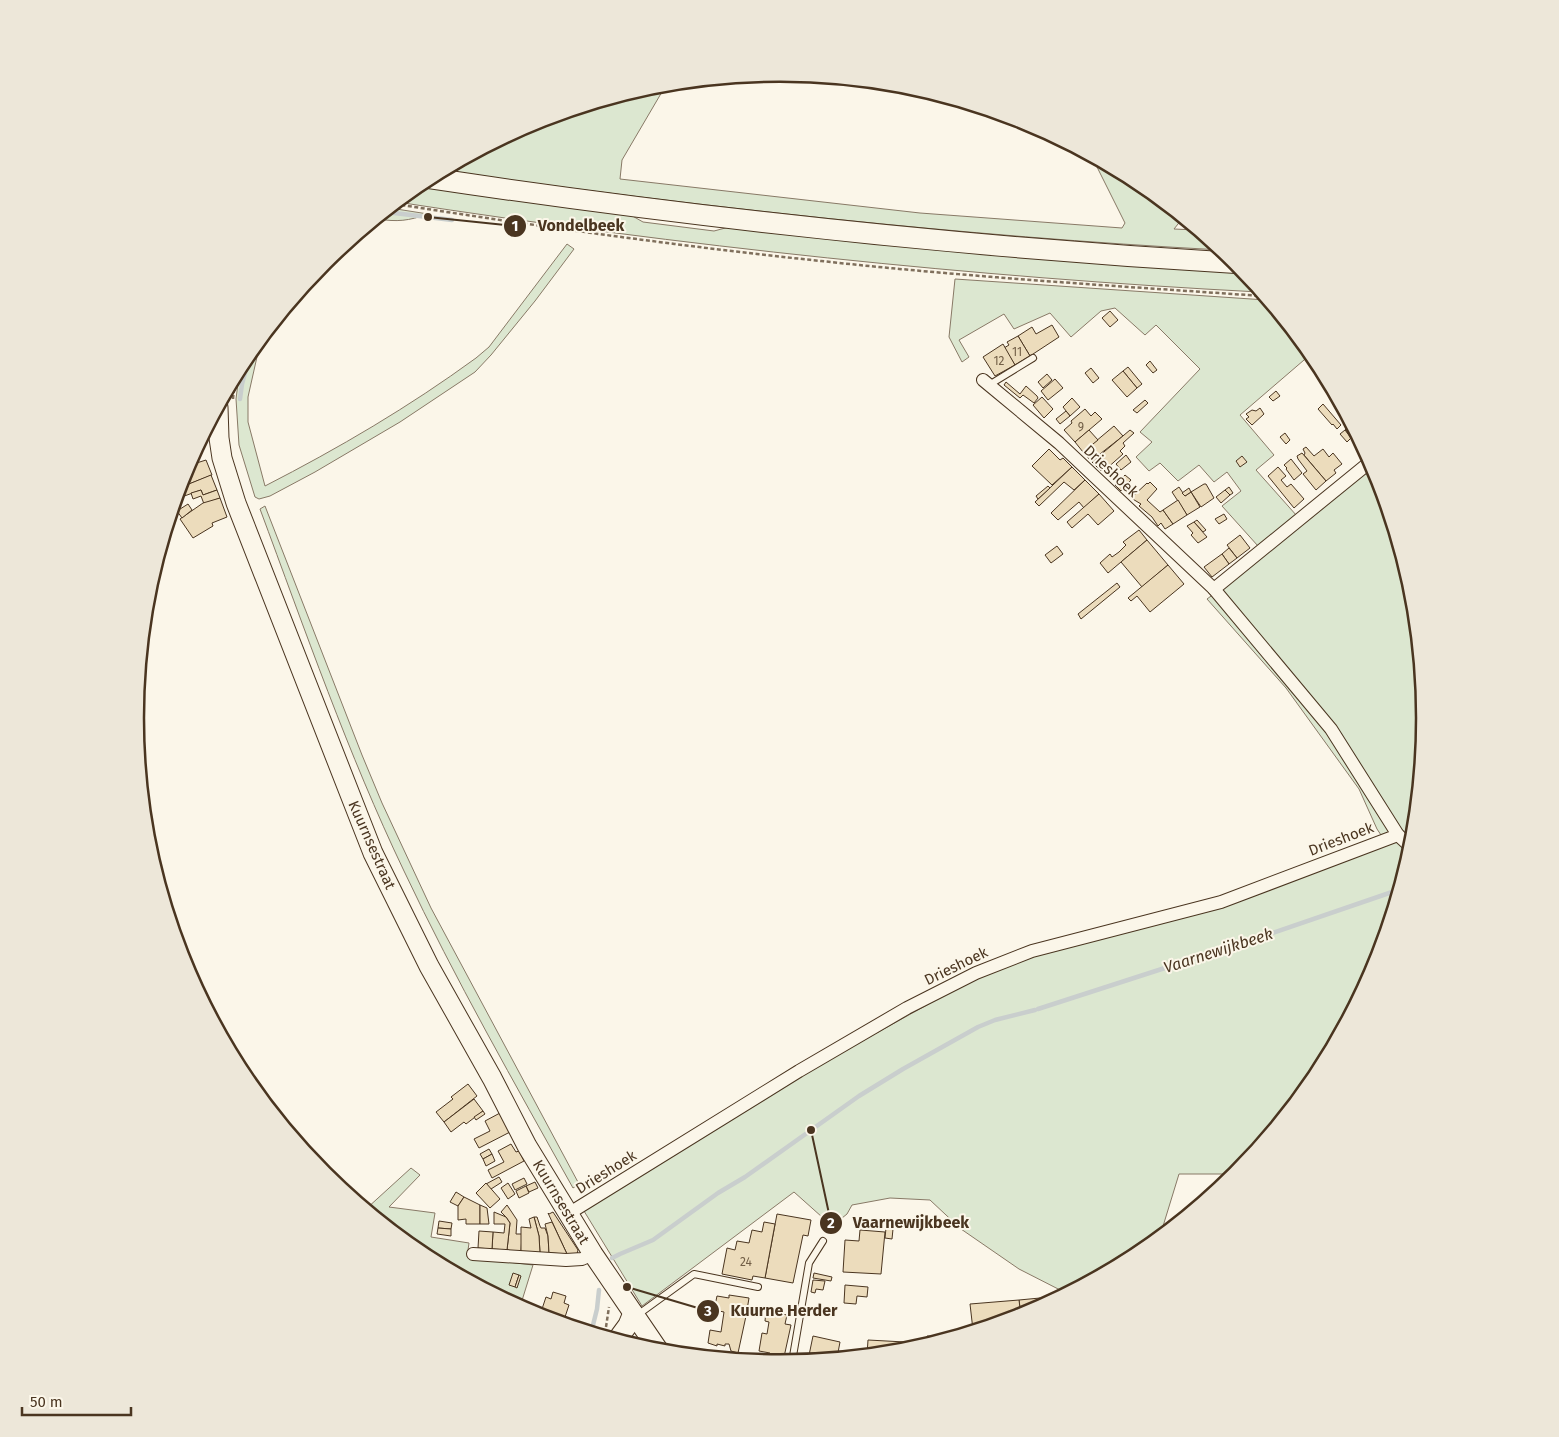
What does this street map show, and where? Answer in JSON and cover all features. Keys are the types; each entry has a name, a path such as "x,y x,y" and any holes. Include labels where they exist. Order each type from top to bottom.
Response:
{"main road":[{"path":"442,180 629,206 786,224 1073,251 1222,262"}],"street":[{"name":"Drieshoek","path":"986,382 1059,443 1214,589 1331,730 1398,835 1403,840"},
{"name":"Kuurnsestraat","path":"225,407 219,438 222,458 236,503 373,853 429,966 492,1078 527,1146 593,1254 652,1341"},
{"path":"1214,589 1364,467"},
{"name":"Drieshoek","path":"568,1214 799,1071 907,1008 976,973 1032,950 1221,902 1398,835"},
{"name":"Kuurnsestraat","path":"473,1254 566,1260 582,1259 593,1254"},
{"path":"621,1334 634,1315"}],"lane":[{"path":"986,382 1033,358"},
{"path":"793,1354 809,1263 823,1241"},
{"path":"634,1315 694,1274 758,1287"}],"path":[{"path":"404,205 680,245 823,261 1098,285 1255,296"},
{"path":"606,1330 611,1298"}],"green space":[{"path":"661,94 622,160 620,179 920,213 1122,228 1125,223 1097,168 1167,214 1179,223 1174,229 1186,230 1209,249 1026,237 831,219 454,172 498,148 575,116 615,104"},
{"path":"431,187 629,214 643,222 714,231 729,227 1229,269 1251,292 1151,286 935,269 719,246 407,203"},
{"path":"399,209 428,214 403,220 385,220"},
{"path":"567,244 574,249 535,301 475,372 400,422 315,472 270,496 259,499 255,497 239,445 236,399 238,386 257,356 248,397 248,422 265,486 373,426 425,393 489,347"},
{"path":"955,279 1258,299 1304,360 1240,415 1274,455 1256,470 1297,516 1258,546 1222,506 1241,491 1227,472 1214,482 1199,465 1178,481 1160,463 1149,471 1136,457 1152,442 1140,432 1200,369 1156,325 1145,335 1115,308 1101,311 1071,337 1050,313 1014,329 1004,314 959,340 969,357 962,362 949,337"},
{"path":"1365,471 1382,514 1403,594 1410,635 1416,718 1410,802 1394,883 1382,923 1350,1000 1330,1036 1284,1106 1258,1138 1223,1174 1179,1174 1163,1226 1098,1269 1059,1290 1019,1269 961,1229 930,1200 890,1198 852,1205 847,1214 837,1222 822,1217 794,1192 642,1306 584,1211 817,1066 979,976 1015,962 1387,844 1377,829 1359,789 1286,688 1207,599 1237,577"},
{"path":"265,506 382,803 431,908 579,1184 573,1188 465,991 404,871 384,827 328,692 260,509"},
{"path":"411,1168 420,1175 389,1207 435,1213 431,1237 469,1243 467,1257 533,1265 522,1300 461,1269 426,1247 370,1205"}],"building":[{"path":"1110,311 1118,320 1110,327 1102,318"},
{"path":"1052,325 1059,337 1030,356 1018,336 1032,327 1036,334"},
{"path":"1018,336 1030,356 1015,365 1004,348 1009,345 1007,342"},
{"path":"1003,344 1015,365 995,376 983,357"},
{"path":"1150,361 1157,370 1153,373 1146,365"},
{"path":"1128,367 1142,384 1137,388 1123,371"},
{"path":"1091,368 1099,378 1093,383 1085,373"},
{"path":"1123,371 1137,388 1127,397 1112,380"},
{"path":"1047,374 1052,380 1043,388 1038,382"},
{"path":"1055,379 1063,388 1048,400 1041,391"},
{"path":"1006,382 1020,394 1026,386 1038,398 1034,403 1023,395 1020,398 1004,385"},
{"path":"1276,391 1280,396 1273,401 1269,397"},
{"path":"1042,397 1053,409 1044,418 1033,405"},
{"path":"1072,398 1080,407 1070,416 1063,407"},
{"path":"1145,400 1148,403 1137,413 1133,410"},
{"path":"1323,404 1341,425 1337,429 1318,409"},
{"path":"1260,408 1264,414 1252,425 1246,419 1249,417 1246,414"},
{"path":"1085,409 1091,416 1095,412 1102,419 1075,442 1064,430"},
{"path":"1066,411 1070,416 1060,424 1056,419"},
{"path":"1114,426 1123,436 1091,461 1083,452"},
{"path":"1089,430 1098,440 1083,452 1075,442"},
{"path":"1130,430 1134,433 1123,443 1125,446 1120,451 1123,454 1105,470 1103,468 1101,471 1092,462"},
{"path":"1345,430 1351,438 1347,442 1340,434"},
{"path":"1285,433 1290,440 1286,444 1280,437"},
{"path":"1306,447 1314,456 1323,449 1329,457 1333,453 1342,464 1334,470 1336,473 1326,481 1304,455 1303,449"},
{"path":"1049,449 1060,460 1063,458 1072,467 1052,485 1032,466"},
{"path":"1302,453 1326,481 1316,490 1303,474 1307,471 1297,456"},
{"path":"1126,455 1131,462 1121,470 1116,464"},
{"path":"1242,456 1247,462 1240,467 1236,461"},
{"path":"1291,459 1302,473 1294,480 1284,465"},
{"path":"206,460 212,475 188,484 192,475 198,463"},
{"path":"1072,467 1085,480 1074,490 1064,482 1039,506 1035,502"},
{"path":"1278,467 1286,476 1281,480 1287,487 1291,484 1304,499 1294,508 1268,476"},
{"path":"211,475 217,490 203,495 201,490 184,496 188,484"},
{"path":"1125,475 1131,480 1121,491 1115,485"},
{"path":"1085,480 1099,494 1084,508 1079,502 1058,520 1051,513"},
{"path":"1150,482 1157,489 1147,500 1160,512 1163,510 1173,524 1165,529 1161,523 1158,526 1152,517 1139,506 1141,504 1131,498"},
{"path":"1206,484 1214,498 1201,507 1191,492"},
{"path":"1048,486 1050,488 1038,499 1036,496"},
{"path":"1179,487 1185,496 1191,492 1200,507 1187,515 1172,492"},
{"path":"1229,487 1233,493 1230,495 1225,490"},
{"path":"1189,488 1191,492 1185,496 1182,493"},
{"path":"201,490 203,495 217,490 220,498 204,504 201,496 193,499 191,493"},
{"path":"1225,490 1230,495 1221,503 1216,497"},
{"path":"1099,494 1114,511 1098,525 1088,514 1072,528 1067,522"},
{"path":"220,498 227,517 212,523 213,526 193,538 180,519 203,503"},
{"path":"1178,500 1187,515 1173,524 1163,510"},
{"path":"188,504 192,510 182,518 178,512"},
{"path":"1224,514 1227,519 1219,524 1215,519"},
{"path":"1197,520 1206,530 1203,532 1194,522"},
{"path":"1194,522 1207,537 1198,543 1191,535 1193,533 1187,526"},
{"path":"1139,530 1147,540 1108,573 1100,563 1110,554 1112,557 1119,552 1126,545 1123,542"},
{"path":"1240,535 1250,548 1237,558 1227,545"},
{"path":"1147,540 1168,565 1142,587 1121,562"},
{"path":"1057,546 1063,554 1051,563 1045,555"},
{"path":"1229,548 1237,558 1229,564 1222,554"},
{"path":"1222,554 1229,564 1212,577 1204,567"},
{"path":"1168,565 1184,584 1150,612 1137,596 1131,601 1128,598"},
{"path":"1117,583 1120,587 1081,619 1078,614"},
{"path":"468,1084 477,1096 444,1122 436,1112"},
{"path":"474,1099 483,1111 466,1124 464,1122 451,1132 444,1122"},
{"path":"483,1111 485,1114 476,1120 474,1117"},
{"path":"500,1113 510,1132 479,1148 474,1139 490,1131 485,1121"},
{"path":"511,1144 516,1152 519,1151 524,1161 492,1178 488,1170 504,1162 498,1151"},
{"path":"489,1149 492,1154 483,1159 480,1154"},
{"path":"492,1154 495,1161 486,1166 483,1159"},
{"path":"499,1177 502,1182 491,1189 486,1184"},
{"path":"524,1178 527,1184 515,1190 512,1184"},
{"path":"535,1182 538,1188 529,1192 526,1186"},
{"path":"486,1183 500,1199 490,1208 476,1193"},
{"path":"508,1183 515,1194 508,1199 501,1188"},
{"path":"526,1186 529,1193 519,1198 516,1191"},
{"path":"456,1192 464,1197 458,1206 450,1202"},
{"path":"464,1197 480,1205 480,1224 466,1224 466,1219 458,1220 458,1206"},
{"path":"480,1205 487,1208 489,1224 480,1224"},
{"path":"507,1205 517,1220 516,1234 522,1234 521,1252 507,1250 510,1223 501,1212"},
{"path":"494,1212 506,1217 510,1223 507,1250 492,1249 493,1232 504,1233 505,1224 494,1224"},
{"path":"553,1212 578,1250 577,1254 567,1254 548,1213"},
{"path":"777,1214 811,1220 808,1236 803,1235 793,1283 765,1278"},
{"path":"534,1217 537,1217 541,1228 545,1228 548,1236 549,1253 540,1253 539,1236"},
{"path":"534,1217 539,1236 540,1253 521,1252 521,1227 531,1228 529,1219"},
{"path":"439,1221 452,1223 451,1229 438,1228"},
{"path":"552,1222 567,1254 549,1253 545,1224"},
{"path":"764,1222 775,1224 765,1278 753,1276 752,1280 722,1274 727,1248 735,1250 737,1241 749,1243 752,1230 762,1232"},
{"path":"438,1228 451,1229 451,1236 437,1234"},
{"path":"886,1228 893,1229 892,1239 885,1238"},
{"path":"860,1230 885,1232 881,1274 843,1272 845,1240 859,1241"},
{"path":"479,1231 493,1232 492,1249 478,1248"},
{"path":"513,1273 519,1275 515,1287 509,1285"},
{"path":"814,1273 832,1277 831,1281 813,1278"},
{"path":"519,1275 521,1276 517,1288 515,1287"},
{"path":"813,1280 825,1281 823,1290 816,1289 815,1293 811,1292"},
{"path":"845,1285 868,1287 867,1297 857,1296 856,1304 844,1303"},
{"path":"553,1292 566,1296 564,1303 569,1305 565,1317 542,1308 546,1297 551,1299"},
{"path":"729,1295 749,1298 747,1310 744,1310 743,1316 746,1316 738,1353 731,1351 729,1344 725,1344 725,1346 717,1344 717,1346 708,1343 710,1330 721,1332 724,1312 714,1310 717,1296 729,1298"},
{"path":"1040,1298 1040,1298 1020,1307 1019,1300"},
{"path":"1019,1300 1020,1307 972,1324 970,1304"},
{"path":"766,1311 787,1315 785,1324 791,1325 785,1354 770,1354 759,1351 762,1333 767,1334 769,1322 765,1321"},
{"path":"813,1336 840,1342 838,1351 809,1353"},
{"path":"868,1340 904,1342 904,1342 867,1348"}],"waterway":[{"path":"394,213 452,220"},
{"path":"240,399 244,376"},
{"name":"Vaarnewijkbeek","path":"1038,1009 1267,935 1391,892"},
{"name":"Vaarnewijkbeek","path":"612,1258 653,1240 859,1096 903,1069 978,1027 995,1020 1035,1010"},
{"name":"Vaarnewijkbeek","path":"593,1326 599,1290"}],"place":[{"name":"Vondelbeek","path":"428,217"},
{"name":"Vaarnewijkbeek","path":"811,1130"},
{"name":"Kuurne Herder","path":"627,1287"}]}
